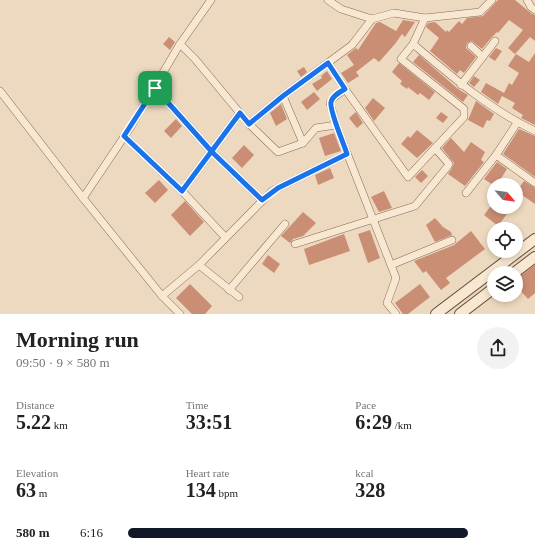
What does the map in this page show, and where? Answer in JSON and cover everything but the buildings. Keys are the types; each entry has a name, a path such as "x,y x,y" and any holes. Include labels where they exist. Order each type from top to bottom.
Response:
{"main road":[{"path":"436,314 535,240"},
{"path":"523,266 535,257"},
{"path":"460,314 487,293"}],"street":[{"path":"82,198 155,88 180,44 211,0"},
{"path":"328,0 341,9 372,19 394,13 425,18 480,12 492,0"},
{"path":"527,0 531,7 535,10"},
{"path":"328,63 408,177 464,117 464,110 401,59 413,44 425,18"},
{"path":"249,124 283,96 352,45 372,19"},
{"path":"461,85 495,41"},
{"path":"180,44 195,59 249,124 278,152 303,142 316,128 336,125"},
{"path":"413,44 461,85 517,123 535,131"},
{"path":"471,46 483,57"},
{"path":"155,88 212,152 262,200"},
{"path":"345,89 331,100 330,103 336,125 396,278 386,303 396,314"},
{"path":"0,91 82,198 162,296 180,314"},
{"path":"283,96 303,142"},
{"path":"182,191 240,113"},
{"path":"466,193 496,155 517,123"},
{"path":"124,136 182,191 225,237"},
{"path":"295,244 415,206 448,166 448,164 434,148"},
{"path":"162,296 199,265 262,200 278,188 347,154"},
{"path":"496,155 535,183"},
{"path":"229,290 285,224"},
{"path":"391,265 452,240"},
{"path":"199,265 239,298"}],"route":[{"path":"155,88 124,136 182,191 212,152 240,113 249,124 283,96 328,63 345,89 333,98 330,103 336,125 347,154 272,191 262,200 212,152 155,88"}]}
